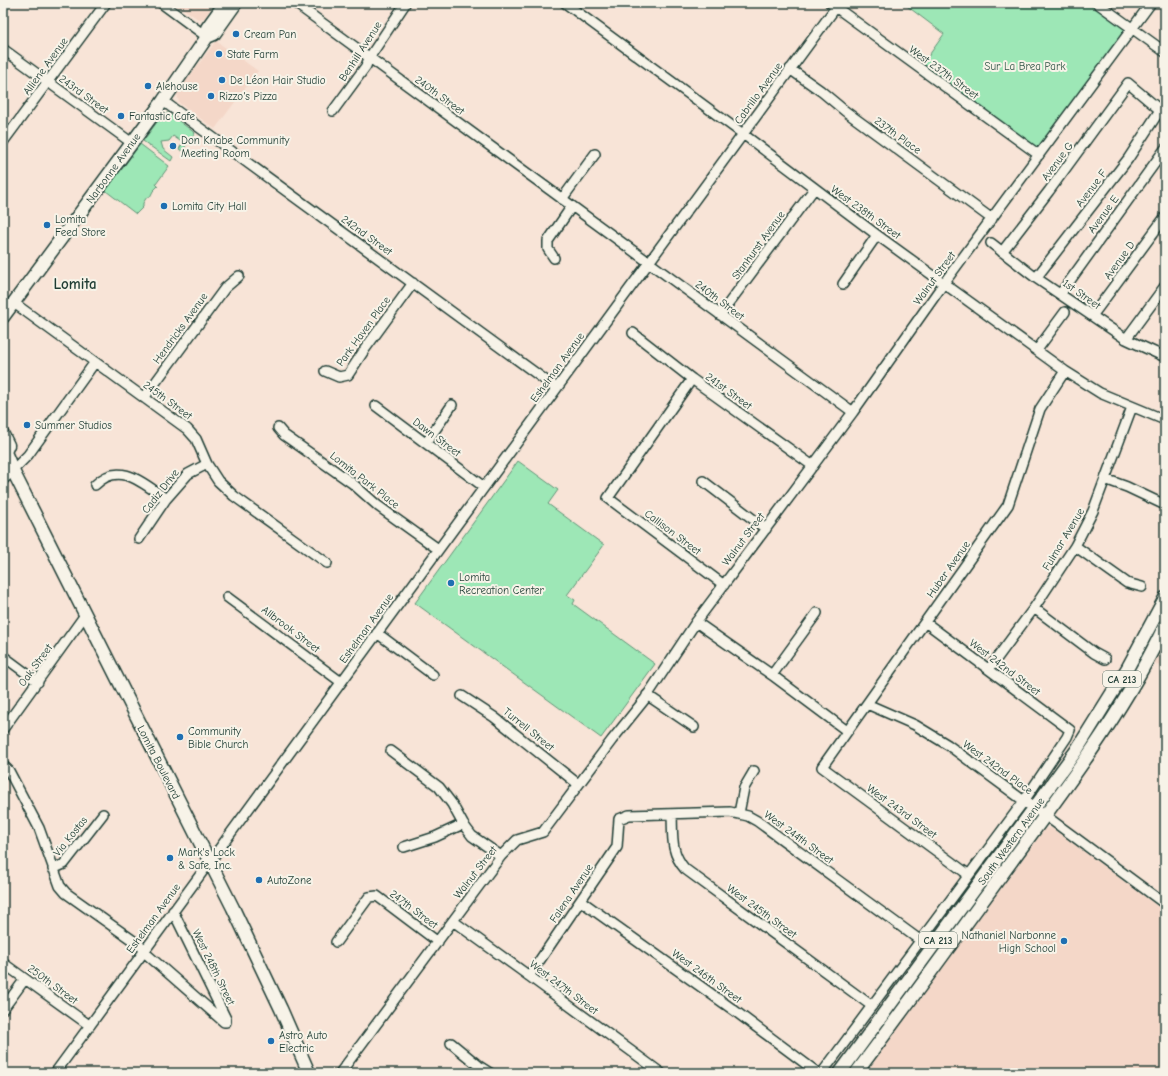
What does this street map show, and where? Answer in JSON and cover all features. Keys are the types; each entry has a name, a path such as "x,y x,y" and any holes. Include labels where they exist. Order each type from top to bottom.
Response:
{"main road":[{"name":"Narbonne Avenue","path":"207,37 207,28 225,3"},
{"name":"Narbonne Avenue","path":"3,317 163,101 207,37 214,34 236,3"},
{"name":"Lomita Boulevard","path":"3,435 8,445 4,452 13,471 233,908 281,1009 309,1073"},
{"name":"South Western Avenue","path":"840,1073 1076,751 1107,703 1164,602"},
{"name":"South Western Avenue","path":"856,1073 1046,816 1103,734 1130,690 1165,625"}],"street":[{"name":"Alliene Avenue","path":"3,142 106,3"},
{"path":"161,3 207,37"},
{"name":"240th Street","path":"295,3 720,315 854,411"},
{"name":"West 238th Street","path":"565,3 743,134 814,189 1065,371 1100,393 1165,420"},
{"path":"1097,3 1165,52"},
{"name":"Walnut Street","path":"340,1073 501,856 518,840 544,832 578,784 647,695 696,622 854,411 944,283 1151,3"},
{"name":"Benhill Avenue","path":"334,111 366,66 369,58 405,4"},
{"name":"Cabrillo Avenue","path":"696,197 790,70 835,4"},
{"name":"West 237th Street","path":"835,4 1039,155"},
{"name":"243rd Street","path":"3,49 132,143"},
{"name":"237th Place","path":"790,70 821,91 845,111 992,219"},
{"name":"Avenue G","path":"1002,252 1128,83 1160,110"},
{"name":"242nd Street","path":"163,101 556,388"},
{"name":"Avenue F","path":"1036,278 1128,159 1160,110"},
{"name":"Avenue E","path":"1061,293 1165,149"},
{"path":"562,199 595,154"},
{"name":"Stanhurst Avenue","path":"720,315 814,189"},
{"name":"Eshelman Avenue","path":"55,1073 696,197"},
{"path":"554,258 548,249 548,241 572,206"},
{"name":"Avenue D","path":"1092,316 1165,217"},
{"path":"843,284 877,235"},
{"name":"1st Street","path":"991,243 1036,278 1061,293 1126,339 1165,357"},
{"name":"Hendricks Avenue","path":"144,398 225,288 239,276"},
{"name":"Park Haven Place","path":"325,371 339,377 348,375 412,283"},
{"path":"1126,339 1165,286"},
{"name":"245th Street","path":"14,303 187,429 196,439 207,464 218,481 234,496 327,563"},
{"path":"1037,350 1065,312"},
{"name":"241st Street","path":"633,333 692,379 813,466"},
{"path":"3,480 28,455 94,362"},
{"name":"Huber Avenue","path":"822,766 1008,505 1040,409 1065,371"},
{"name":"Callison Street","path":"692,379 608,498 724,585"},
{"path":"426,443 452,405"},
{"name":"Dawn Street","path":"376,406 484,487"},
{"name":"Fulmar Avenue","path":"989,669 1034,608 1075,546 1093,511 1132,407"},
{"name":"Lomita Park Place","path":"278,428 284,435 352,483 378,506 438,549"},
{"name":"Cadiz Drive","path":"139,539 166,499 188,474 207,464"},
{"path":"95,485 102,478 111,475 128,475 137,478 166,499"},
{"path":"1106,479 1165,505"},
{"path":"703,481 766,529"},
{"path":"1075,546 1127,583 1142,587"},
{"name":"Allbrook Street","path":"227,596 341,682"},
{"path":"1034,608 1104,659"},
{"path":"772,675 817,613"},
{"name":"Oak Street","path":"3,730 86,615"},
{"path":"696,622 772,675 847,731"},
{"name":"West 242nd Street","path":"926,622 1070,730"},
{"path":"377,633 433,676"},
{"path":"3,656 38,682"},
{"path":"647,695 694,727"},
{"name":"Turrell Street","path":"462,696 494,717 578,784"},
{"name":"West 242nd Place","path":"867,704 915,725 948,745 1165,904"},
{"name":"South Western Avenue","path":"822,1073 1024,801 1067,737 1070,730"},
{"path":"392,751 439,787 452,804 463,824 472,836 501,856"},
{"name":"West 248th Street","path":"3,765 9,771 39,828 60,886 66,893 144,950 224,1022 226,1022 226,1019 173,911"},
{"name":"West 243rd Street","path":"822,766 969,875"},
{"path":"739,813 744,788 754,771"},
{"name":"West 244th Street","path":"619,819 629,815 739,813 757,821 921,941"},
{"name":"Via Kostas","path":"53,869 64,864 103,814"},
{"name":"West 245th Street","path":"672,814 673,847 678,859 685,869 872,1006"},
{"name":"Falena Avenue","path":"529,976 616,847 619,819"},
{"path":"404,847 435,837 463,824"},
{"name":"247th Street","path":"336,942 369,897 376,896 438,942"},
{"name":"West 246th Street","path":"581,900 818,1073"},
{"name":"West 247th Street","path":"453,921 661,1073"},
{"name":"250th Street","path":"3,963 89,1025"},
{"path":"3,1009 25,979"},
{"path":"451,1043 490,1073"}],"shaded area":[{"path":"175,3 215,3 204,18 198,19"},
{"path":"216,41 258,71 215,129 179,103 177,93"},
{"path":"1165,643 1165,670 1153,661"},
{"name":"Nathaniel Narbonne High School","path":"1045,829 1053,829 1165,912 1165,1073 866,1073"}],"green space":[{"name":"Sur La Brea Park","path":"903,3 1095,3 1130,29 1039,153 920,68 944,34"},
{"path":"168,113 195,133 182,151 179,149 183,143 173,136 169,141 161,142 163,149 173,157 171,161 143,141 163,114"},
{"path":"140,144 169,166 156,184 158,186 150,197 147,197 143,203 143,207 136,214 106,191"},
{"path":"518,461 558,490 548,504 604,545 567,595 575,600 573,604 655,664 601,738 415,603"}],"place":[{"name":"Cream Pan","path":"236,34"},
{"name":"State Farm","path":"219,54"},
{"name":"De Léon Hair Studio","path":"222,80"},
{"name":"Alehouse","path":"148,86"},
{"name":"Rizzo's Pizza","path":"211,96"},
{"name":"Fantastic Cafe","path":"121,116"},
{"name":"Don Knabe Community Meeting Room","path":"173,146"},
{"name":"Lomita City Hall","path":"164,206"},
{"name":"Lomita Feed Store","path":"47,225"},
{"name":"Summer Studios","path":"27,425"},
{"name":"Lomita Recreation Center","path":"451,583"},
{"name":"Community Bible Church","path":"180,737"},
{"name":"Mark's Lock & Safe, Inc.","path":"170,858"},
{"name":"AutoZone","path":"259,880"},
{"name":"Nathaniel Narbonne High School","path":"1064,941"},
{"name":"Astro Auto Electric","path":"271,1041"}],"district":[{"name":"Lomita","path":"75,284"}]}
